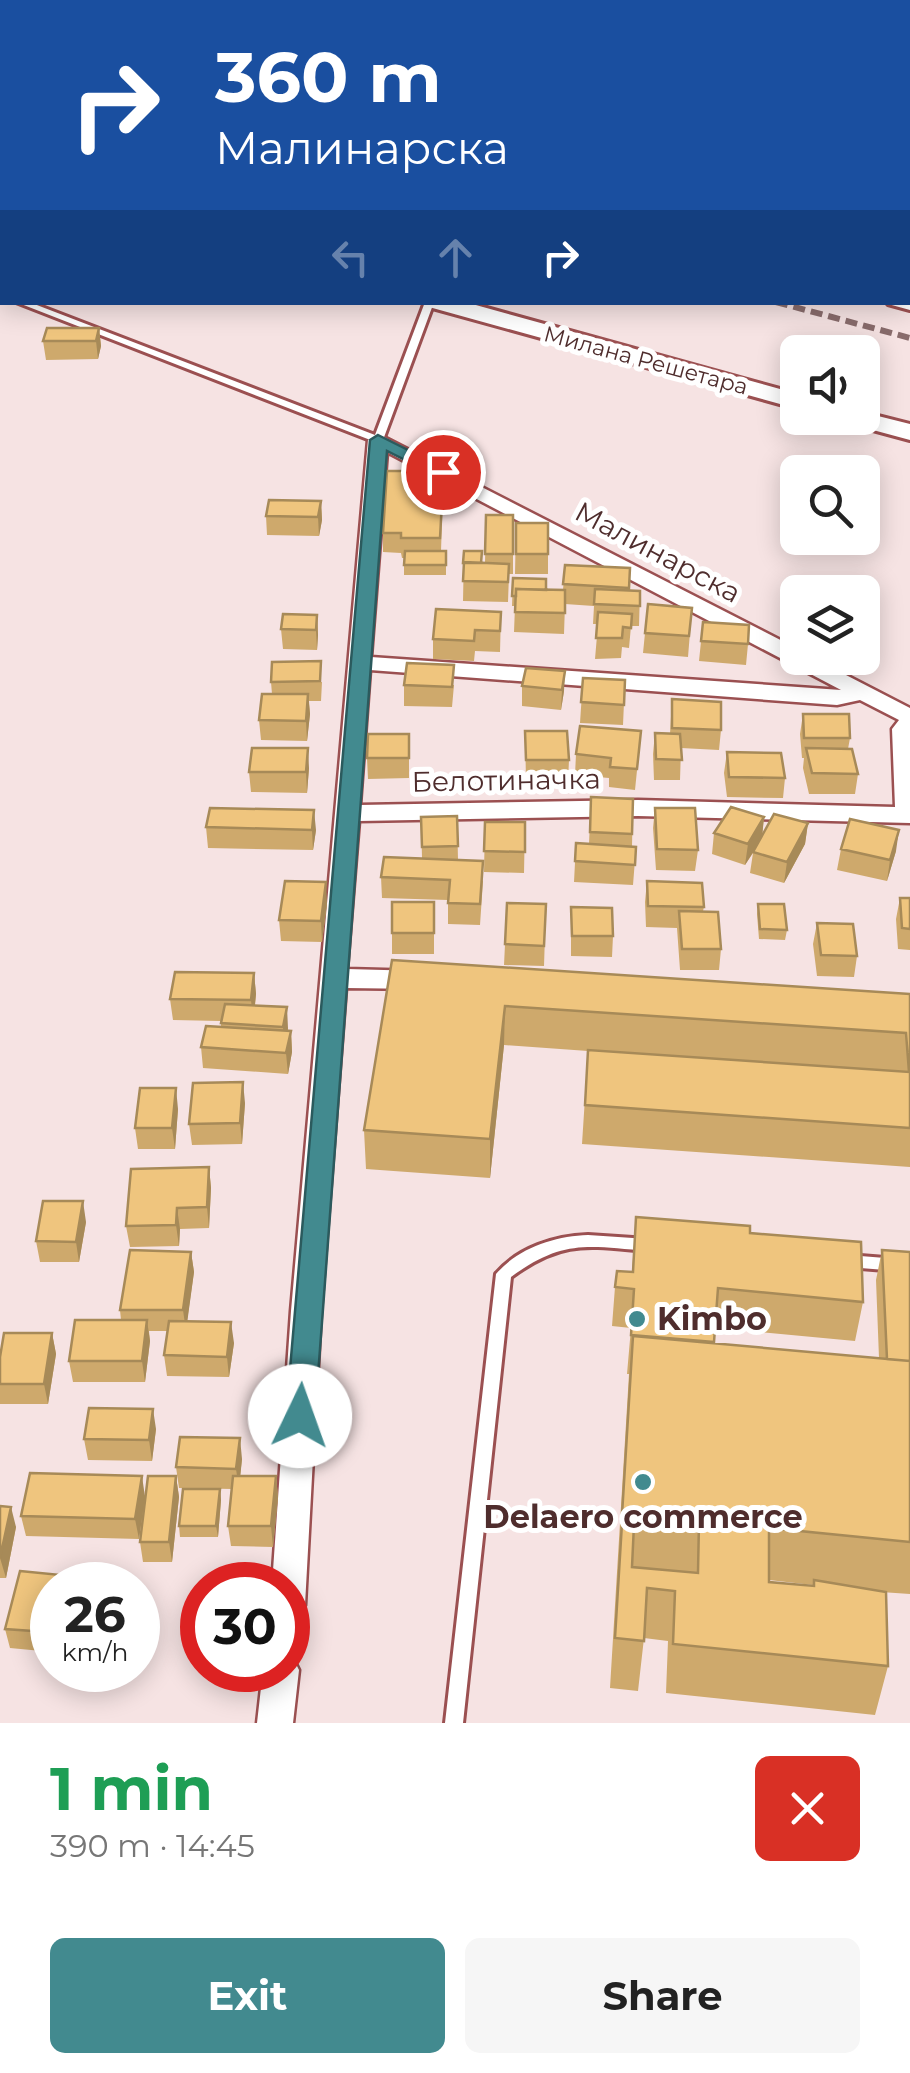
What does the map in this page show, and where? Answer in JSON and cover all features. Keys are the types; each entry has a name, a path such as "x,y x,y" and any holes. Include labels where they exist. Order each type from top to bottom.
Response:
{"street":[{"name":"Милана Решетара","path":"444,305 780,397"},
{"path":"880,424 910,432"},
{"path":"291,1562 333,978 363,663 378,440"},
{"name":"Малинарска","path":"378,440 910,719"},
{"path":"363,663 837,698 860,693"},
{"name":"Белотиначка","path":"347,813 638,808 908,815 904,729 910,719"},
{"path":"333,978 448,981"},
{"path":"275,1723 279,1692"}],"lane":[{"path":"28,305 378,440 432,305"},
{"path":"454,1723 504,1274 534,1250 566,1240 672,1247"},
{"path":"831,1260 910,1266"}],"building":[{"path":"47,328 99,328 96,341 43,341"},
{"path":"404,464 444,464 440,538 401,538 401,533 383,533 387,471 404,471"},
{"path":"269,500 321,501 318,517 266,516"},
{"path":"486,515 513,515 513,554 485,554"},
{"path":"516,523 548,523 548,554 516,554"},
{"path":"405,551 446,551 446,565 404,565"},
{"path":"464,551 482,551 481,563 463,563"},
{"path":"464,562 509,564 508,582 463,581"},
{"path":"565,565 630,568 629,588 563,584"},
{"path":"513,578 546,579 546,590 516,589 516,596 512,596"},
{"path":"516,589 565,590 565,613 515,612"},
{"path":"595,589 640,591 640,606 594,604"},
{"path":"648,604 692,608 689,636 645,633"},
{"path":"436,609 501,612 500,631 475,630 474,641 433,639"},
{"path":"598,612 632,614 631,628 623,627 622,638 596,638"},
{"path":"283,614 317,615 316,630 281,629"},
{"path":"703,622 749,625 748,644 701,641"},
{"path":"321,661 320,681 271,682 272,662"},
{"path":"407,663 454,665 452,687 404,685"},
{"path":"526,668 565,671 562,690 522,686"},
{"path":"583,678 625,680 624,705 581,702"},
{"path":"262,694 308,694 306,721 259,720"},
{"path":"672,699 721,702 721,730 672,728"},
{"path":"803,714 849,714 850,738 804,738"},
{"path":"580,726 641,731 637,769 610,767 611,758 576,754"},
{"path":"525,731 567,731 569,760 526,760"},
{"path":"655,733 680,734 682,760 656,759"},
{"path":"368,734 409,734 409,758 367,758"},
{"path":"252,748 308,748 306,772 249,772"},
{"path":"806,748 852,749 858,774 812,773"},
{"path":"727,752 781,753 785,778 729,777"},
{"path":"591,797 633,799 632,834 590,832"},
{"path":"731,807 764,817 748,844 714,833"},
{"path":"210,808 314,810 312,830 206,827"},
{"path":"655,808 695,808 698,850 657,849"},
{"path":"774,814 808,823 787,862 753,852"},
{"path":"457,816 458,846 422,847 421,817"},
{"path":"850,819 899,830 890,860 841,849"},
{"path":"485,822 525,822 525,852 484,851"},
{"path":"576,843 636,847 635,865 575,861"},
{"path":"384,857 483,861 480,904 448,903 450,880 381,877"},
{"path":"285,881 326,882 321,921 279,920"},
{"path":"647,881 702,883 704,907 648,906"},
{"path":"900,898 910,898 910,929 902,928"},
{"path":"392,902 434,902 434,933 392,933"},
{"path":"507,903 546,904 544,946 505,944"},
{"path":"758,904 784,904 787,930 760,929"},
{"path":"571,907 612,908 613,936 572,936"},
{"path":"679,911 718,912 721,949 682,949"},
{"path":"817,923 853,924 857,956 821,955"},
{"path":"392,960 910,994 910,1128 585,1105 588,1050 909,1072 906,1033 505,1006 490,1139 364,1130"},
{"path":"175,972 254,973 251,1000 170,999"},
{"path":"225,1004 287,1007 283,1027 221,1023"},
{"path":"206,1026 291,1031 286,1053 201,1047"},
{"path":"243,1082 240,1123 189,1124 193,1083"},
{"path":"140,1088 176,1088 172,1128 135,1128"},
{"path":"209,1167 207,1207 177,1208 176,1225 126,1226 131,1169"},
{"path":"43,1201 83,1201 76,1242 36,1241"},
{"path":"636,1217 750,1226 750,1233 861,1242 863,1302 718,1288 714,1342 631,1335 634,1289 615,1287 617,1271 633,1272"},
{"path":"130,1250 191,1252 183,1310 120,1310"},
{"path":"882,1250 910,1252 910,1361 887,1359"},
{"path":"75,1320 147,1320 142,1361 69,1361"},
{"path":"169,1321 231,1322 227,1357 164,1355"},
{"path":"4,1333 52,1333 44,1384 0,1384"},
{"path":"633,1336 910,1361 910,1542 769,1528 769,1582 814,1586 814,1580 886,1592 888,1666 673,1644 675,1591 647,1588 644,1641 615,1638 622,1523 634,1524 632,1567 698,1573 699,1522 622,1515"},
{"path":"89,1408 153,1409 149,1440 84,1439"},
{"path":"180,1437 240,1438 236,1469 176,1467"},
{"path":"30,1473 142,1476 135,1519 21,1516"},
{"path":"148,1476 176,1476 169,1542 140,1542"},
{"path":"233,1476 276,1476 271,1526 228,1526"},
{"path":"183,1489 220,1489 216,1526 179,1526"},
{"path":"0,1506 11,1507 0,1558"},
{"path":"20,1571 30,1572 30,1631 5,1629"}],"railway":[{"path":"787,305 910,338"}],"place":[{"name":"Kimbo","path":"637,1319"},
{"name":"Delaero commerce","path":"643,1482"}],"route":[{"path":"300,1416 378,440 443,472"}]}
